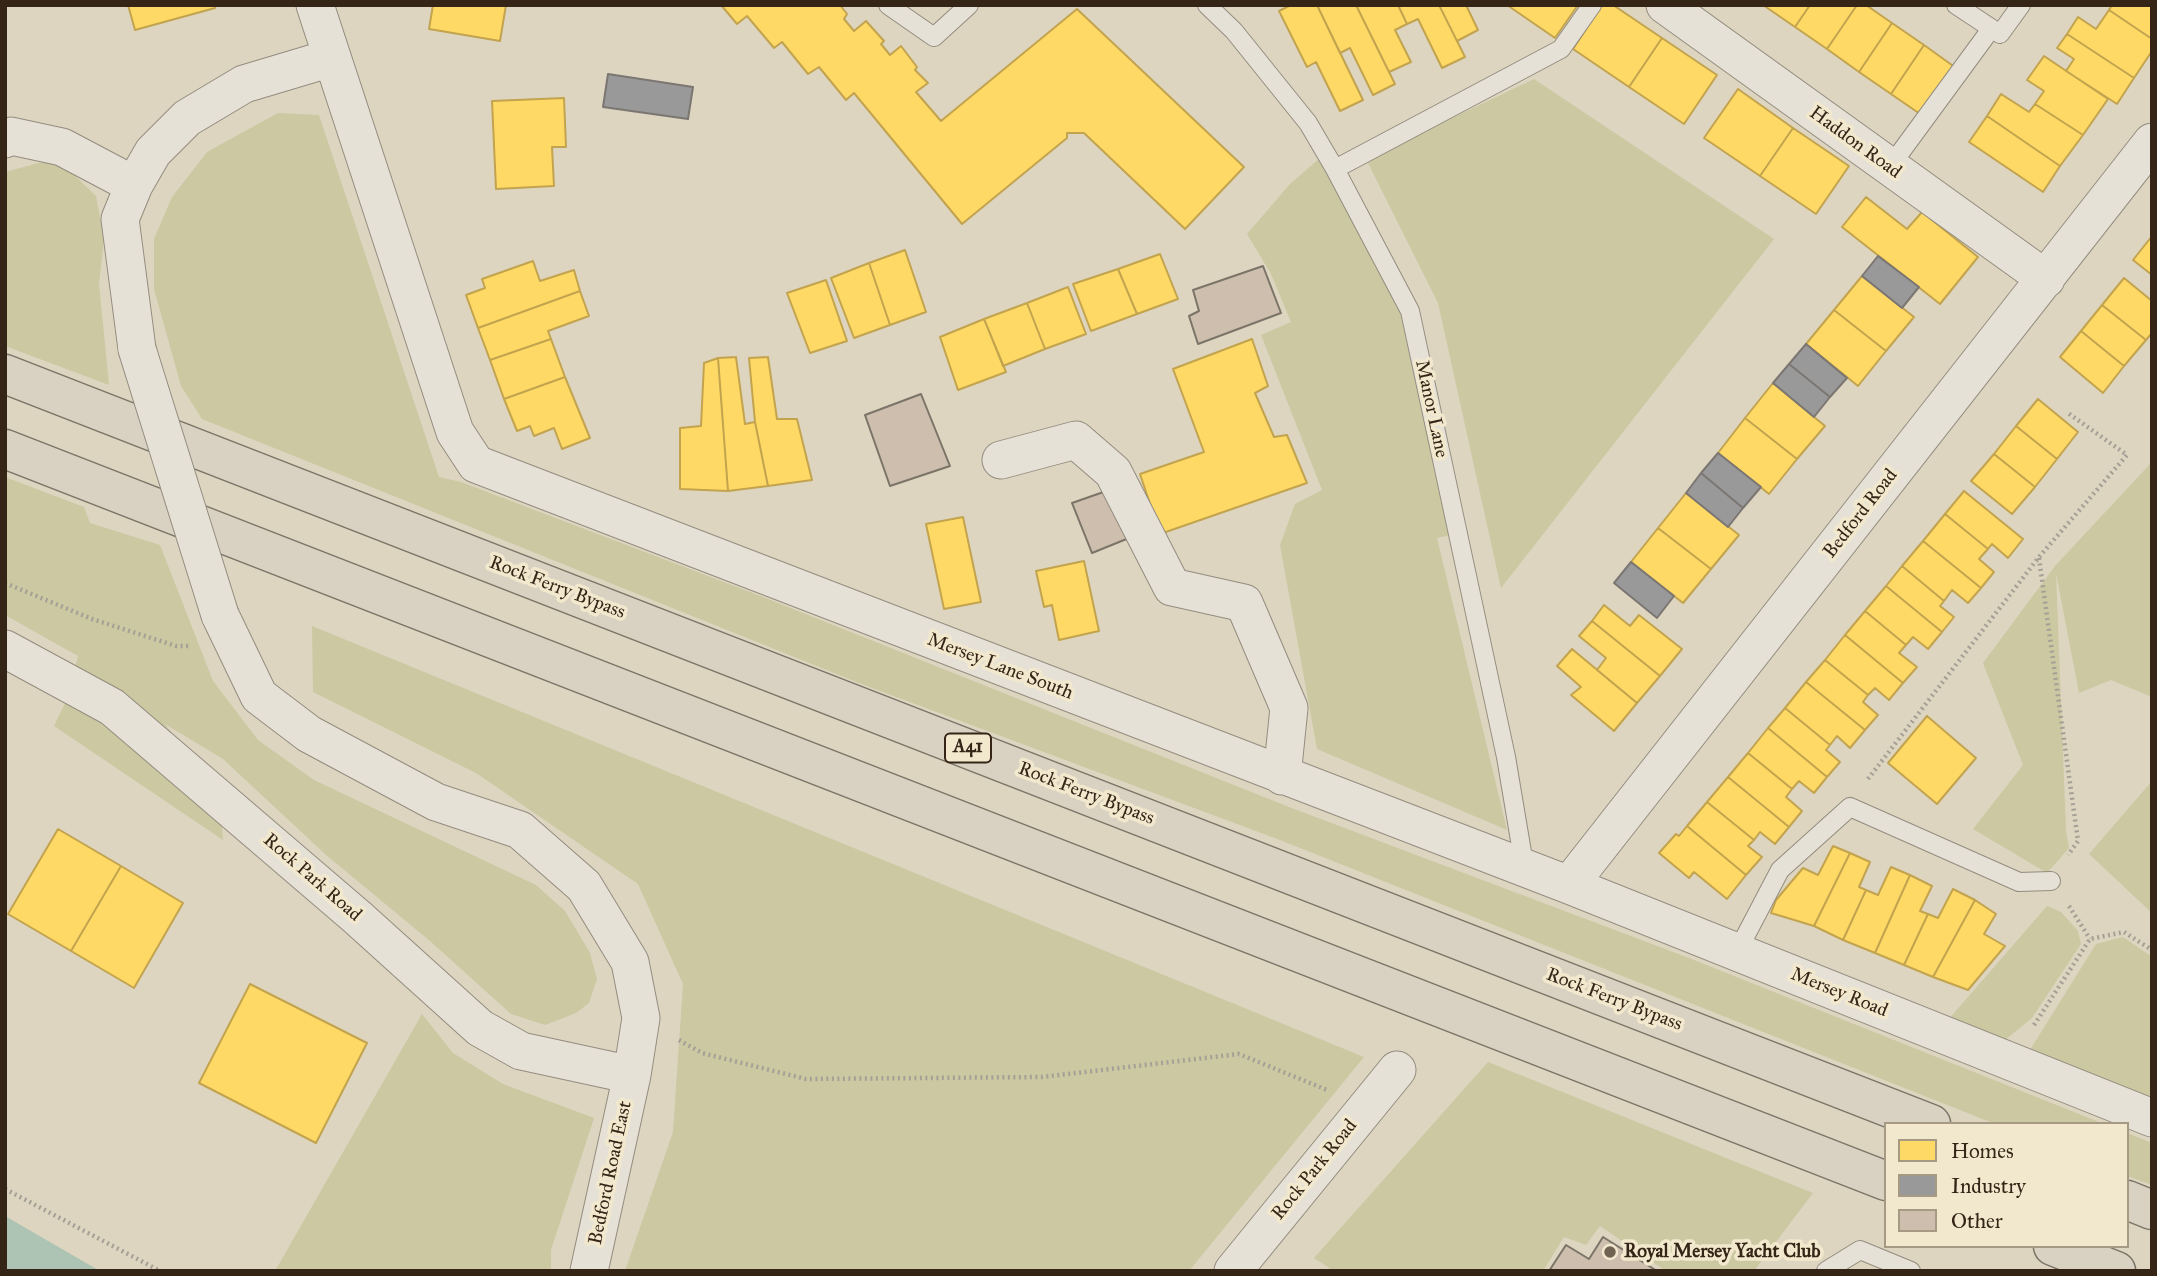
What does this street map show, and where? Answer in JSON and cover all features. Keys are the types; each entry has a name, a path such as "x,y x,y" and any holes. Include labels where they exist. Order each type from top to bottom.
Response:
{"highway":[{"name":"Rock Ferry Bypass","path":"5,374 1926,1122"},
{"path":"5,449 1884,1180"},
{"path":"2129,1201 2152,1210"},
{"path":"2058,1248 2116,1271"}],"street":[{"path":"315,5 331,58 244,84 187,118 153,152 120,219 138,349 227,630 258,696 309,734 436,802 520,830 584,886 630,962 641,1018"},
{"name":"Haddon Road","path":"1664,5 2046,279"},
{"name":"Mersey Lane South","path":"331,58 455,432 476,464 1525,870"},
{"path":"5,139 11,136 62,147 134,186"},
{"name":"Bedford Road","path":"1569,885 2152,142"},
{"path":"1001,460 1076,440 1113,472 1172,587 1244,603 1289,708 1282,776"},
{"name":"Rock Park Road","path":"5,649 112,707 357,917 480,1028 521,1051 632,1075"},
{"name":"Mersey Road","path":"1525,870 1569,885 2152,1118"},
{"name":"Bedford Road East","path":"589,1271 632,1075 641,1018"},
{"name":"Rock Park Road","path":"1233,1271 1397,1070"}],"lane":[{"path":"888,5 934,37 970,5"},
{"name":"Manor Lane","path":"1207,5 1234,31 1308,123 1410,311 1506,757 1525,870"},
{"path":"1335,169 1561,49 1592,5"},
{"path":"1956,5 2000,34 2021,5"},
{"path":"1889,168 1991,29"},
{"path":"1737,952 1780,870 1850,807 2019,882 2052,881"},
{"path":"1826,1271 1860,1250 1911,1271"}],"path":[{"path":"1853,808 1859,790 2039,557 2127,455 2068,413"},
{"path":"2039,557 2078,841 2052,881 2090,939"},
{"path":"5,583 92,619 176,646 227,630"},
{"path":"2011,1061 2090,939 2124,932 2152,950"},
{"path":"641,1018 702,1053 806,1079 1042,1077 1239,1054 1367,1107"},
{"path":"5,1189 160,1271"}],"shaded area":[{"path":"1534,79 1774,239 1501,588 1438,303 1366,159"},
{"path":"278,113 319,115 439,477 461,482 758,595 1289,807 1689,958 2099,1122 1990,1122 1280,840 864,685 202,419 181,386 154,289 154,239 172,197 207,152"},
{"path":"1320,158 1403,316 1451,535 1437,538 1507,830 1317,749 1280,545 1295,504 1322,490 1261,335 1291,322 1271,274 1247,234 1290,184"},
{"path":"46,161 70,171 96,196 104,239 99,284 109,385 5,346 5,172"},
{"path":"2152,462 2152,697 2111,680 2079,693 2056,573 2066,831 2069,848 2047,873 1973,829 2023,765 1983,663 2055,566"},
{"path":"5,477 84,507 90,523 160,545 213,681 258,740 314,780 536,885 565,911 590,953 597,979 589,1003 576,1013 545,1025 511,1014 430,941 325,854 223,759 165,724 220,797 223,840 54,726 67,699 78,656 5,615"},
{"path":"312,626 1364,1057 1189,1271 625,1271 673,1132 683,984 638,884 476,773 313,692"},
{"path":"2152,781 2152,913 2089,854"},
{"path":"2047,906 2061,912 2078,931 2081,944 2032,1018 2005,1040 1948,1020"},
{"path":"2123,937 2152,957 2152,1098 2030,1050 2096,944"},
{"path":"422,1014 453,1053 503,1084 594,1118 551,1250 551,1271 275,1271"},
{"path":"1488,1062 1813,1193 1754,1271 1666,1271 1600,1226 1586,1245 1564,1237 1543,1271 1334,1271 1314,1258"},
{"path":"2129,1134 2152,1143 2152,1185 2129,1177"},
{"path":"5,1216 100,1271 5,1271"}],"building: Homes":[{"path":"128,5 214,5 215,8 135,30"},
{"path":"433,5 506,5 500,41 429,29"},
{"path":"721,5 840,5 847,14 844,19 854,31 866,21 884,41 881,44 890,55 901,46 917,67 915,70 928,83 916,92 941,121 1077,9 1244,167 1185,229 1084,133 1067,133 1067,138 962,224 854,93 846,100 819,67 808,74 782,42 774,48 747,16 737,24"},
{"path":"1291,5 1317,5 1363,100 1340,111 1316,62 1307,67 1279,11"},
{"path":"1317,5 1356,5 1395,84 1373,95 1350,48 1340,53"},
{"path":"1356,5 1398,5 1407,24 1395,30 1411,62 1389,72"},
{"path":"1398,5 1439,5 1465,57 1442,68 1418,19 1407,24"},
{"path":"1439,5 1466,5 1478,30 1457,41"},
{"path":"1507,5 1578,5 1555,38"},
{"path":"1602,5 1613,5 1662,38 1629,87 1573,49"},
{"path":"1763,5 1810,5 1795,27"},
{"path":"1810,5 1857,5 1827,49 1795,27"},
{"path":"1857,5 1866,5 1892,23 1859,72 1827,49"},
{"path":"2112,5 2152,5 2152,39 2109,10"},
{"path":"2109,10 2152,39 2152,51 2134,78 2067,34 2078,17 2096,29"},
{"path":"1892,23 1924,45 1891,94 1859,72"},
{"path":"2067,34 2134,78 2117,104 2066,71 2074,59 2057,48"},
{"path":"1662,38 1717,75 1684,124 1629,87"},
{"path":"1924,45 1956,68 1923,116 1891,94"},
{"path":"2044,56 2108,99 2083,135 2035,104 2044,91 2027,80"},
{"path":"1738,89 1793,128 1760,176 1704,138"},
{"path":"2001,94 2029,112 2035,104 2083,135 2060,166 1987,116"},
{"path":"564,98 566,147 552,147 554,186 496,189 492,101"},
{"path":"1987,116 2060,166 2043,192 1969,142"},
{"path":"1793,128 1849,166 1816,214 1760,176"},
{"path":"1866,197 1907,229 1922,212 1978,257 1940,304 1842,227"},
{"path":"2152,236 2152,275 2133,260"},
{"path":"905,250 926,312 890,325 869,263"},
{"path":"1160,254 1178,299 1137,314 1118,269"},
{"path":"533,261 540,281 574,270 580,291 478,328 466,295 485,288 482,279"},
{"path":"869,263 890,325 854,338 831,278"},
{"path":"1118,269 1137,314 1091,331 1073,284"},
{"path":"1862,276 1914,317 1886,351 1834,310"},
{"path":"2124,278 2152,301 2152,333 2146,340 2102,305"},
{"path":"826,280 847,341 810,353 787,293"},
{"path":"1068,287 1086,334 1045,349 1027,303"},
{"path":"580,291 589,316 548,331 551,339 490,360 478,328"},
{"path":"1027,303 1045,349 1003,366 984,319"},
{"path":"2102,305 2146,340 2124,366 2081,331"},
{"path":"1834,310 1886,351 1858,386 1806,344"},
{"path":"984,319 1006,372 958,390 940,337"},
{"path":"2081,331 2124,366 2103,393 2060,357"},
{"path":"551,339 565,377 504,399 490,360"},
{"path":"1252,339 1268,386 1255,393 1274,437 1287,435 1307,483 1160,534 1140,474 1204,452 1173,369"},
{"path":"736,357 745,424 755,422 768,486 728,491 718,358"},
{"path":"768,357 777,419 797,419 812,480 768,486 755,422 749,358"},
{"path":"718,358 728,491 680,489 680,428 701,426 704,363"},
{"path":"565,377 590,438 562,449 554,428 534,436 530,426 517,431 504,399"},
{"path":"1773,383 1825,426 1797,459 1745,418"},
{"path":"2038,399 2078,432 2057,459 2016,426"},
{"path":"1745,418 1797,459 1769,494 1718,453"},
{"path":"2016,426 2057,459 2035,487 1994,454"},
{"path":"1994,454 2035,487 2012,514 1971,481"},
{"path":"1964,491 2023,539 2008,558 1992,544 1988,549 1945,514"},
{"path":"1686,493 1739,535 1711,569 1658,528"},
{"path":"1945,514 1988,549 1979,559 1994,572 1981,588 1923,541"},
{"path":"963,517 981,602 944,609 926,524"},
{"path":"1658,528 1711,569 1683,603 1631,562"},
{"path":"1923,541 1981,588 1968,603 1952,590 1944,601 1902,566"},
{"path":"1084,561 1099,631 1059,640 1052,605 1044,607 1036,571"},
{"path":"1902,566 1944,601 1940,606 1954,617 1942,632 1886,586"},
{"path":"1886,586 1942,632 1928,649 1913,637 1906,645 1865,611"},
{"path":"1604,605 1630,626 1639,615 1682,649 1660,676 1592,621"},
{"path":"1865,611 1906,645 1899,653 1917,667 1903,683 1845,635"},
{"path":"1592,621 1660,676 1637,703 1597,670 1606,658 1579,636"},
{"path":"1845,635 1903,683 1889,700 1875,688 1868,695 1825,660"},
{"path":"1572,649 1637,703 1614,731 1571,695 1581,687 1557,666"},
{"path":"1825,660 1868,695 1863,702 1878,715 1865,730 1806,682"},
{"path":"1806,682 1865,730 1850,748 1837,736 1830,745 1785,708"},
{"path":"1785,708 1830,745 1826,750 1840,762 1827,777 1768,728"},
{"path":"1927,716 1976,758 1937,804 1888,763"},
{"path":"1768,728 1827,777 1814,793 1799,781 1792,789 1748,753"},
{"path":"1748,753 1792,789 1786,797 1802,811 1789,827 1728,777"},
{"path":"1728,777 1789,827 1775,844 1760,832 1754,840 1707,802"},
{"path":"1707,802 1754,840 1748,846 1762,857 1746,875 1687,826"},
{"path":"1687,826 1746,875 1727,899 1694,872 1689,878 1659,853"},
{"path":"58,829 121,866 71,951 8,914"},
{"path":"1833,846 1850,853 1814,926 1771,913 1776,900 1803,868 1818,875"},
{"path":"1850,853 1870,862 1859,887 1866,890 1843,940 1814,926"},
{"path":"121,866 183,903 134,988 71,951"},
{"path":"1891,867 1910,875 1875,953 1843,940 1866,890 1878,895"},
{"path":"1910,875 1932,886 1920,911 1928,914 1904,965 1875,953"},
{"path":"1953,889 1975,900 1933,977 1904,965 1928,914 1938,918"},
{"path":"1975,900 1996,914 1984,934 2005,946 1968,990 1933,977"},
{"path":"250,984 367,1043 316,1143 199,1083"}],"building: Industry":[{"path":"608,74 693,87 688,119 603,107"},
{"path":"1878,256 1919,287 1902,308 1862,276"},
{"path":"1806,344 1847,378 1830,397 1789,364"},
{"path":"1789,364 1830,397 1814,417 1773,383"},
{"path":"1718,453 1761,487 1743,508 1701,473"},
{"path":"1701,473 1743,508 1728,527 1686,493"},
{"path":"1631,562 1674,596 1657,618 1614,583"}],"building: Other":[{"path":"1263,266 1281,313 1198,344 1189,316 1199,311 1193,290"},
{"path":"921,394 950,466 890,486 865,415"},
{"path":"1112,489 1129,538 1092,553 1072,503"},
{"name":"Royal Mersey Yacht Club","path":"1603,1237 1657,1271 1549,1271 1566,1245 1589,1259"}],"place":[{"name":"Royal Mersey Yacht Club","path":"1610,1252"}]}
